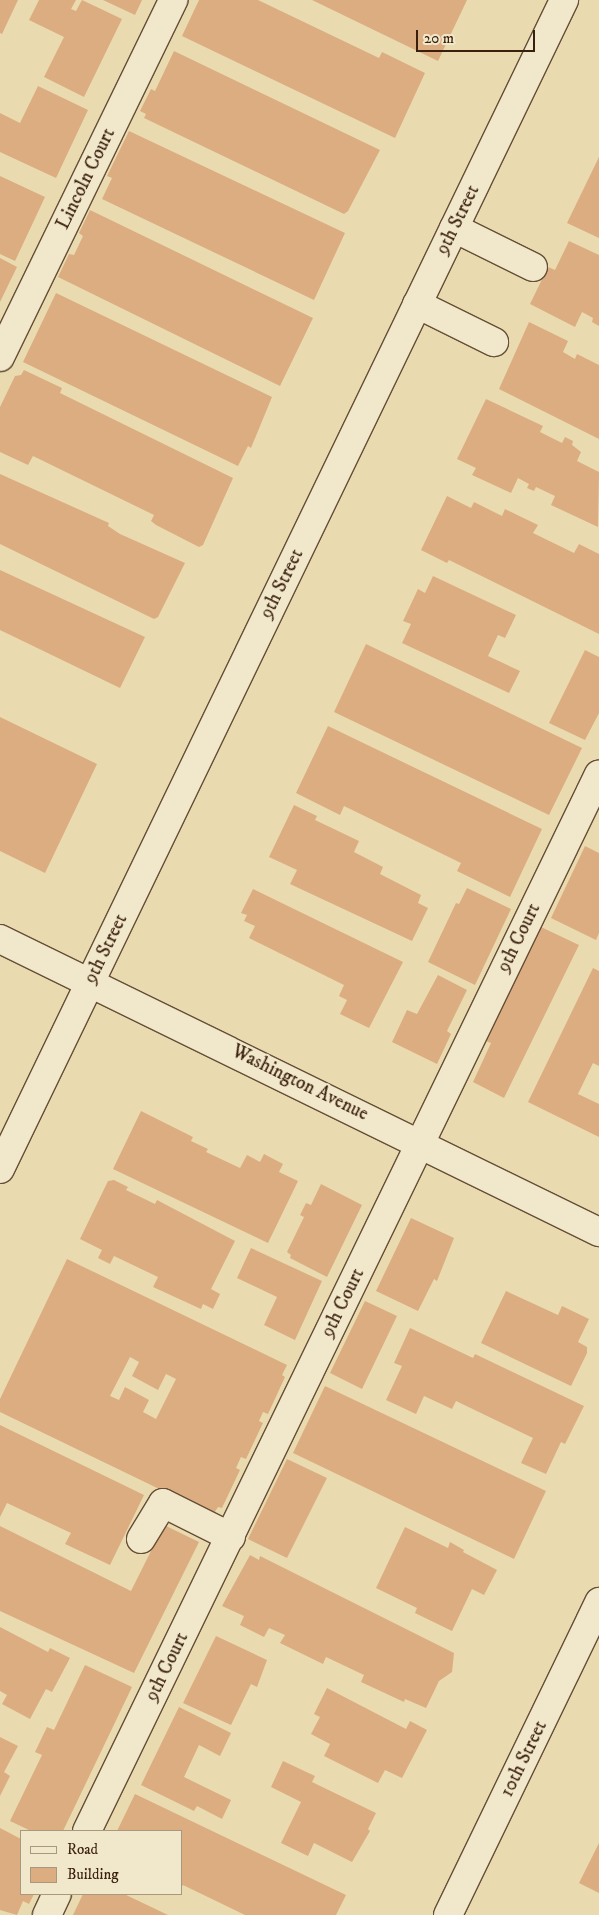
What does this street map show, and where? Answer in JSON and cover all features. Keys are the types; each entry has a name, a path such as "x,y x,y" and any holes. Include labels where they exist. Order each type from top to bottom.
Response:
{"street":[{"name":"Lincoln Court","path":"0,357 172,0"},
{"name":"9th Street","path":"0,1169 564,0"},
{"path":"454,228 533,267"},
{"path":"417,304 494,342"},
{"name":"9th Court","path":"87,1830 599,774"},
{"name":"Washington Avenue","path":"0,938 420,1142 599,1232"},
{"path":"140,1539 163,1503 231,1537"},
{"name":"10th Street","path":"448,1915 599,1602"},
{"path":"47,1915 57,1895"}],"building":[{"path":"0,0 18,0 2,34 0,33"},
{"path":"39,0 76,0 71,9 76,11 82,0 122,19 84,97 44,77 64,37 29,20"},
{"path":"103,0 142,0 135,15"},
{"path":"199,0 258,0 379,58 382,52 425,73 395,138 182,36"},
{"path":"312,0 467,0 438,61"},
{"path":"174,51 380,150 348,211 344,214 144,118 146,114 140,111 151,89 155,91"},
{"path":"38,86 88,110 56,178 0,152 0,113 20,123"},
{"path":"129,131 345,233 314,300 102,199 112,178 107,176"},
{"path":"599,157 599,238 567,223"},
{"path":"0,176 45,197 15,261 0,254"},
{"path":"90,210 313,318 280,386 58,277 69,254 74,255 83,236 79,233"},
{"path":"569,241 599,255 599,326 592,322 593,318 582,312 575,327 530,304 548,267 555,270"},
{"path":"0,258 17,267 0,302"},
{"path":"56,293 272,397 251,448 248,446 238,466 23,362"},
{"path":"529,322 568,341 563,352 575,359 577,354 599,365 599,439 499,389"},
{"path":"24,370 62,388 60,393 233,478 203,545 199,547 156,525 151,521 154,515 33,456 28,465 0,452 0,407 15,376 21,375"},
{"path":"486,399 543,426 540,432 562,443 565,437 573,441 572,445 581,452 577,461 599,472 598,527 551,505 555,496 536,487 534,491 527,488 529,484 518,478 511,493 472,475 476,468 457,459"},
{"path":"0,474 109,523 108,526 120,534 185,563 158,617 154,619 0,544"},
{"path":"447,496 471,508 474,502 502,516 505,509 538,525 533,533 574,553 579,544 599,554 599,634 449,560 447,563 421,550"},
{"path":"0,570 145,637 120,688 0,630"},
{"path":"433,576 516,615 505,638 498,635 488,656 520,671 509,693 402,643 411,624 403,621 418,589 425,593"},
{"path":"366,644 582,748 549,815 334,712"},
{"path":"585,650 599,657 599,713 585,740 549,723"},
{"path":"0,717 97,764 45,873 0,851"},
{"path":"328,726 542,829 510,897 457,871 461,863 344,806 340,815 296,793"},
{"path":"294,805 317,816 315,820 359,841 354,852 383,867 380,874 421,895 418,903 428,908 412,941 290,884 297,870 269,857"},
{"path":"585,846 599,853 599,933 596,940 551,918"},
{"path":"467,888 511,909 475,985 428,962 456,903 459,904"},
{"path":"253,889 403,962 369,1028 340,1014 347,1000 339,996 344,985 249,938 255,926 244,921 247,915 241,913"},
{"path":"541,927 579,945 504,1098 473,1082 491,1043 486,1041"},
{"path":"593,968 599,971 599,1066 593,1063 578,1094 599,1104 599,1137 528,1102"},
{"path":"438,975 467,990 447,1031 451,1034 437,1064 392,1042 407,1010 417,1014"},
{"path":"141,1111 193,1137 191,1141 208,1149 206,1152 240,1168 247,1155 260,1162 264,1154 283,1164 279,1172 298,1181 268,1243 113,1169"},
{"path":"114,1180 128,1187 126,1190 155,1204 157,1200 235,1241 211,1289 220,1294 213,1309 203,1304 201,1309 153,1287 158,1277 114,1256 110,1264 98,1258 102,1250 80,1239 108,1181"},
{"path":"321,1184 362,1205 327,1277 290,1258 291,1255 287,1252 304,1217 300,1215 306,1203 311,1205"},
{"path":"411,1218 454,1238 437,1281 434,1279 418,1311 376,1291"},
{"path":"251,1248 322,1281 295,1340 264,1325 277,1297 237,1278"},
{"path":"67,1259 287,1365 282,1375 285,1377 268,1414 263,1412 259,1421 263,1423 246,1459 241,1457 236,1468 240,1470 222,1508 218,1507 213,1515 0,1412 0,1399","holes":["130,1357 139,1362 132,1376 158,1390 166,1374 176,1379 156,1419 143,1412 149,1400 125,1387 119,1400 110,1396"]},
{"path":"506,1291 558,1315 562,1306 589,1319 578,1342 587,1347 587,1353 571,1386 481,1343"},
{"path":"365,1301 397,1316 362,1389 330,1373"},
{"path":"410,1328 473,1358 475,1354 584,1406 565,1444 561,1442 546,1474 521,1463 533,1438 456,1401 452,1409 424,1396 416,1414 386,1400 402,1366 394,1363"},
{"path":"325,1386 546,1491 514,1559 293,1453"},
{"path":"0,1425 144,1495 110,1565 65,1544 71,1533 7,1503 0,1517"},
{"path":"287,1459 327,1478 287,1558 248,1539"},
{"path":"164,1525 199,1542 134,1673 0,1611 0,1526 131,1591"},
{"path":"405,1527 448,1548 450,1542 464,1550 463,1552 497,1570 484,1595 472,1589 452,1631 415,1613 417,1608 376,1588"},
{"path":"250,1555 259,1560 260,1556 454,1653 452,1672 439,1681 426,1708 405,1699 404,1702 361,1682 364,1675 326,1657 323,1664 280,1643 285,1635 269,1628 264,1637 240,1625 244,1616 222,1606"},
{"path":"0,1627 48,1652 50,1648 70,1658 52,1692 46,1689 30,1719 2,1704 7,1695 0,1691"},
{"path":"216,1636 267,1660 257,1687 251,1684 231,1725 183,1703"},
{"path":"85,1665 132,1687 63,1830 29,1830 10,1821 42,1755 35,1752 47,1727 54,1730"},
{"path":"327,1688 406,1729 410,1721 427,1730 402,1778 385,1770 378,1783 324,1756 330,1744 311,1734 320,1717 314,1714"},
{"path":"179,1707 231,1733 220,1756 199,1745 184,1777 231,1800 222,1819 197,1806 194,1811 141,1785"},
{"path":"0,1737 18,1746 4,1772 10,1776 0,1796"},
{"path":"283,1761 315,1776 312,1782 376,1813 368,1829 370,1831 352,1862 314,1843 308,1856 281,1843 301,1802 271,1787"},
{"path":"135,1794 346,1895 336,1915 245,1915 183,1885 182,1886 182,1830 117,1830"},
{"path":"0,1828 20,1838 20,1895 34,1895 29,1904 23,1901 17,1915 0,1910"},
{"path":"599,1843 599,1893 579,1883"},
{"path":"83,1895 126,1895 168,1915 73,1915"}]}
